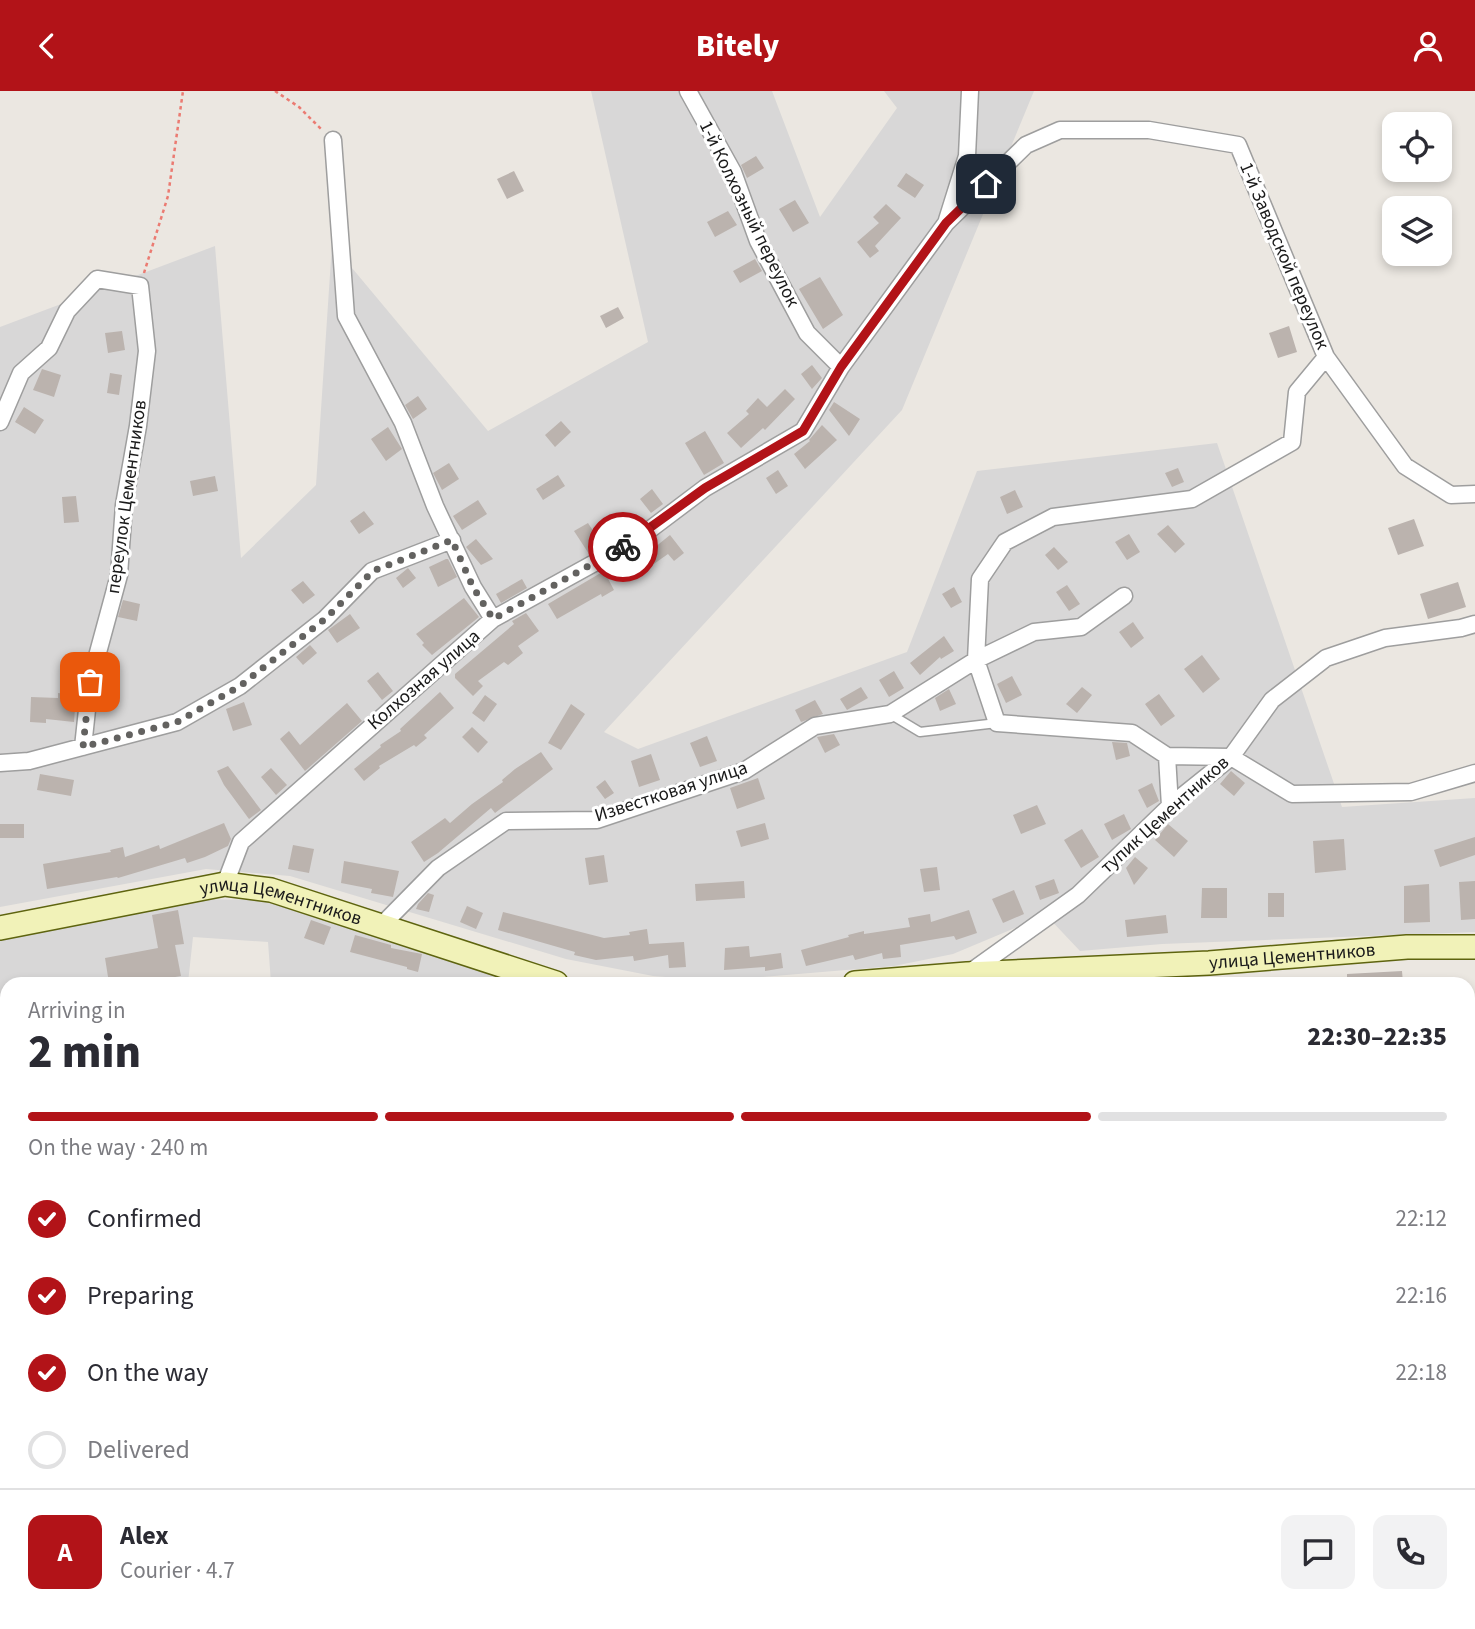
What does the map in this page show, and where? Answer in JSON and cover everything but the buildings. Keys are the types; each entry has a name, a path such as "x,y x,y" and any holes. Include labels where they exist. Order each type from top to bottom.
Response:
{"street":[{"name":"1-й Колхозный переулок","path":"688,91 733,172 758,241 807,333 841,367"},
{"path":"946,223 967,156 970,91"},
{"name":"1-й Заводской переулок","path":"946,223 1026,145 1060,130 1149,130 1238,145 1326,357 1405,466 1451,495 1475,494"},
{"path":"333,140 346,316 403,422 435,506 473,587 493,619"},
{"name":"Колхозная улица","path":"225,884 241,842 493,619 636,540 705,488 803,431 841,367 946,223"},
{"path":"0,422 21,373 49,348 67,310 97,279 140,286"},
{"name":"переулок Цементников","path":"83,747 90,682 119,575 124,505 147,351 140,286"},
{"path":"1326,357 1297,392 1292,442 1192,499 1053,517 1005,542 980,579 976,660 997,723 1132,733 1167,756 1231,757 1292,795 1411,792 1475,773"},
{"path":"0,763 29,761 177,722 240,686 325,619 373,571 452,540"},
{"name":"Известковая улица","path":"381,926 438,868 506,821 597,820 744,771 815,726 890,714 976,660 1034,632 1081,627 1124,596"},
{"name":"тупик Цементников","path":"967,974 1078,895 1170,806 1231,757 1272,700 1326,658 1385,638 1475,624"},
{"path":"1167,756 1170,806"},
{"name":"улица Цементников","path":"0,928 225,884 271,890 538,977"},
{"name":"улица Цементников","path":"940,977 1209,963 1407,947 1475,947"}],"lane":[{"path":"890,714 920,732 997,723"}],"path":[{"path":"140,286 168,196 183,91"},
{"path":"275,91 299,107 333,140"}],"shaded area":[{"path":"591,91 772,91 820,217 897,108 884,91 1034,91 902,410 604,732 638,749 907,652 977,471 1217,443 1342,807 1475,798 1475,932 1162,944 1080,951 1046,915 953,954 894,966 762,977 665,977 566,959 290,876 206,869 0,907 0,327 215,246 241,558 316,485 332,244 488,431 648,342"},
{"path":"187,899 258,900 295,905 523,977 271,977 268,942 193,937 189,977 0,977 0,939"},
{"path":"1169,969 1170,977 1062,977"}],"way so far":[{"path":"90,682 83,747 177,722 240,686 325,619 373,571 452,540 473,587 493,619 623,547"}],"route":[{"path":"623,547 705,488 803,431 841,367 946,223 986,184"}]}
